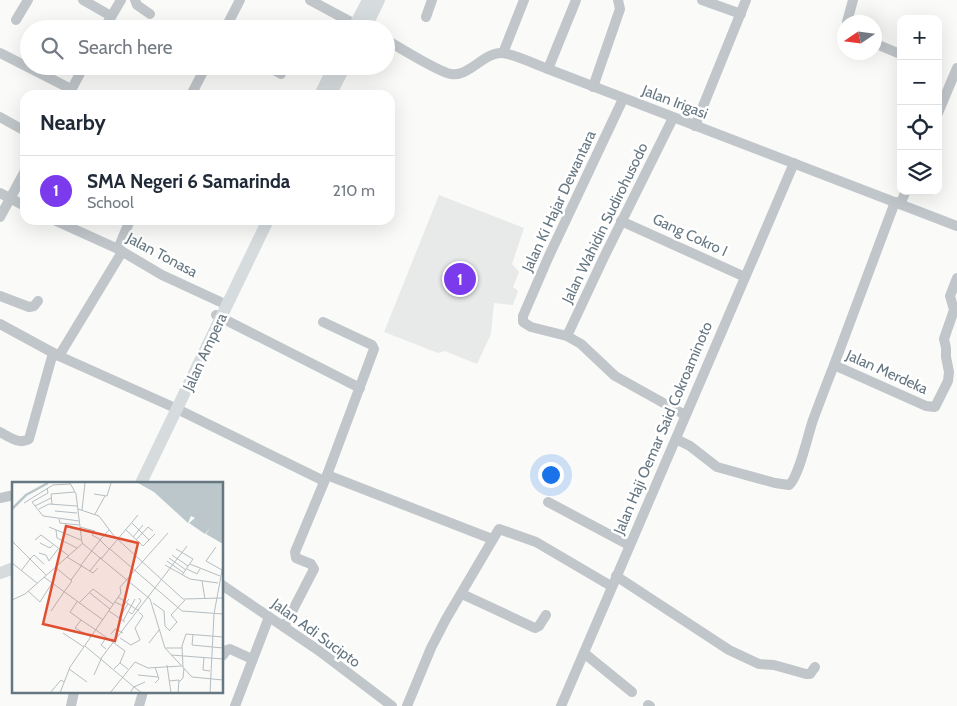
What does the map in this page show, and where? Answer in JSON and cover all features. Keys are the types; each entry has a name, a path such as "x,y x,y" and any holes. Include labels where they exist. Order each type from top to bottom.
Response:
{"main road":[{"path":"362,20 368,0"},
{"path":"365,20 379,0"},
{"path":"322,90 330,75"},
{"path":"333,90 341,75"},
{"name":"Jalan Ampera","path":"142,482 225,304 258,225"},
{"name":"Jalan Ampera","path":"225,304 265,225"},
{"name":"Jalan Ampera","path":"135,482 175,409"},
{"path":"0,568 12,564"},
{"path":"0,573 12,569"}],"street":[{"path":"16,20 28,0"},
{"path":"82,0 111,16"},
{"path":"109,20 120,0"},
{"path":"135,0 137,4 150,14"},
{"path":"230,20 240,0"},
{"path":"310,0 346,20"},
{"path":"426,17 432,0"},
{"path":"395,45 442,70 454,74 463,72 489,56 503,53 524,0"},
{"path":"548,69 576,0"},
{"path":"593,87 620,9 618,0"},
{"path":"702,0 741,14"},
{"path":"696,126 746,0"},
{"path":"849,15 853,0"},
{"path":"882,46 897,53"},
{"path":"0,53 20,64"},
{"name":"Jalan Irigasi","path":"503,53 548,69 672,120 696,126 957,226"},
{"path":"942,108 952,94 957,68"},
{"path":"39,75 66,90"},
{"path":"71,90 79,75"},
{"path":"194,90 202,75"},
{"name":"Jalan Ki Hajar Dewantara","path":"567,336 525,324 523,316 622,99"},
{"path":"0,118 20,129"},
{"name":"Jalan Wahidin Sudirohusodo","path":"567,336 621,221 672,120"},
{"name":"Jalan Haji Oemar Said Cokroaminoto","path":"561,706 794,163"},
{"path":"0,217 5,196 20,176"},
{"name":"Jalan Merdeka","path":"903,195 898,203 834,365 926,406 935,406 948,381 949,372 944,341 954,310 950,296 957,278"},
{"path":"5,196 20,204"},
{"name":"Gang Cokro I","path":"621,221 745,277"},
{"name":"Jalan Tonasa","path":"65,225 120,250 162,275 225,304"},
{"path":"0,432 19,441 29,439 56,355 120,250 128,225"},
{"path":"0,296 32,307 38,301"},
{"path":"219,317 360,388"},
{"path":"284,627 314,569 311,564 296,558 295,552 326,478 374,351 374,346 323,322"},
{"path":"0,324 56,355 326,478 492,540"},
{"path":"567,336 588,349 615,376 685,415"},
{"path":"676,439 695,449 717,467 788,485 796,474 834,365"},
{"path":"548,502 629,545"},
{"path":"407,706 431,648 446,619 499,529 526,537 612,586"},
{"path":"616,576 730,650 755,663 774,665 806,674 813,672 815,667"},
{"name":"Jalan Adi Sucipto","path":"224,586 284,627 392,706"},
{"path":"462,594 535,628 539,626 546,615"},
{"path":"235,706 269,617"},
{"path":"224,654 230,649 252,659"},
{"path":"584,653 632,692"}],"shaded area":[{"path":"439,195 524,228 512,264 519,272 513,287 518,291 513,305 494,303 491,334 477,364 445,351 438,353 384,332"}],"place":[{"name":"SMA Negeri 6 Samarinda","path":"460,279"}]}
